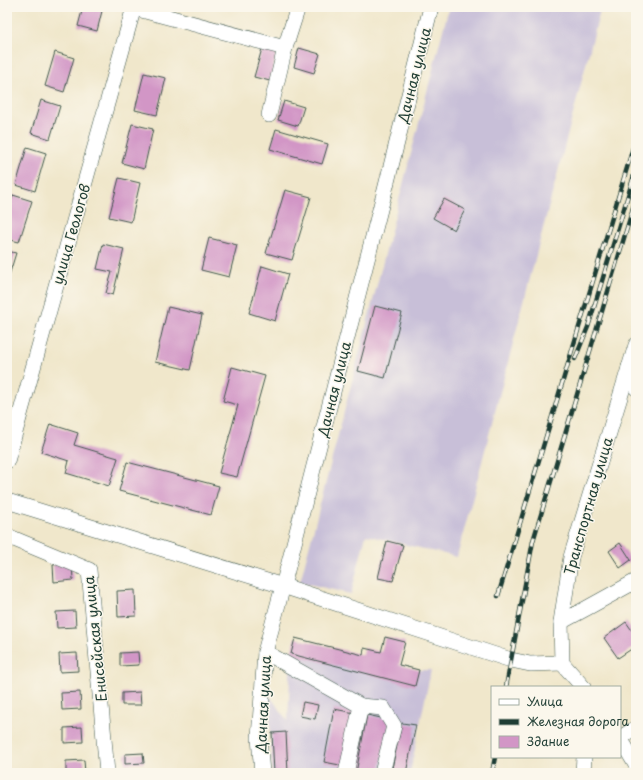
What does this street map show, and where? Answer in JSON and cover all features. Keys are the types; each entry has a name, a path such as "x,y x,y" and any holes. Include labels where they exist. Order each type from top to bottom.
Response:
{"street":[{"path":"269,115 285,48 298,7"},
{"name":"Дачная улица","path":"262,773 259,738 265,652 431,7"},
{"path":"134,8 285,48"},
{"name":"улица Геологов","path":"7,461 134,8"},
{"name":"Транспортная улица","path":"562,663 561,622 571,557 636,345"},
{"path":"629,367 636,388"},
{"path":"7,500 283,586 511,660 530,664 562,663 582,686"},
{"name":"Енисейская улица","path":"7,536 89,570 107,773"},
{"path":"561,622 636,581"},
{"path":"265,652 361,706 383,708 394,726 382,773"},
{"path":"346,773 361,706"},
{"path":"621,737 636,728"},
{"path":"621,740 636,765"},
{"path":"583,773 584,758"}],"shaded area":[{"path":"449,7 601,7 457,557 366,535 351,594 300,582"},
{"path":"295,638 419,670 431,670 410,773 272,773 269,695 288,721 291,654"}],"building":[{"path":"83,7 103,7 97,31 78,26"},
{"path":"263,45 278,49 270,81 254,77"},
{"path":"299,48 320,54 314,73 294,67"},
{"path":"55,52 74,58 64,92 45,86"},
{"path":"144,73 166,78 157,115 135,110"},
{"path":"41,100 60,106 50,139 31,133"},
{"path":"284,101 304,107 298,126 278,120"},
{"path":"132,124 153,129 144,169 122,163"},
{"path":"276,129 328,144 322,164 270,149"},
{"path":"27,147 46,153 35,191 16,185"},
{"path":"119,178 140,183 131,222 109,217"},
{"path":"285,190 311,197 292,260 266,253"},
{"path":"13,195 32,201 19,242 7,239 7,214"},
{"path":"444,199 465,210 454,230 433,218"},
{"path":"209,238 237,245 229,277 201,270"},
{"path":"103,244 124,249 113,295 106,293 112,272 97,269"},
{"path":"7,251 16,253 7,282"},
{"path":"262,266 288,274 275,321 249,313"},
{"path":"375,306 402,313 385,378 358,371"},
{"path":"168,307 202,315 190,370 155,362"},
{"path":"232,367 265,376 237,477 219,473 238,405 223,401"},
{"path":"50,424 78,433 74,445 118,458 109,486 66,473 69,461 41,452"},
{"path":"127,462 219,486 211,515 119,491"},
{"path":"387,541 403,545 393,581 378,578"},
{"path":"620,543 631,560 620,568 609,551"},
{"path":"72,563 73,580 54,582 53,565"},
{"path":"135,590 136,616 118,617 117,591"},
{"path":"75,611 76,627 57,628 56,612"},
{"path":"626,622 636,636 636,646 618,658 604,638"},
{"path":"385,637 405,642 399,665 419,670 415,686 291,654 295,638 363,655 364,648 381,652"},
{"path":"138,652 139,665 120,666 120,653"},
{"path":"77,653 78,671 60,672 59,654"},
{"path":"80,692 81,709 62,710 61,693"},
{"path":"140,692 141,705 122,705 122,693"},
{"path":"303,702 318,705 315,719 300,716"},
{"path":"334,709 355,713 345,766 324,762"},
{"path":"367,715 390,720 379,773 356,773"},
{"path":"402,723 416,725 406,773 391,773"},
{"path":"82,727 83,742 64,743 64,728"},
{"path":"286,732 288,773 274,773 272,733"},
{"path":"143,753 144,763 125,764 125,754"},
{"path":"84,760 85,773 66,773 66,761"}],"railway":[{"path":"498,596 636,138"},
{"path":"575,359 588,327 636,169"},
{"path":"506,686 533,541 636,198"},
{"path":"492,773 495,758"}]}
